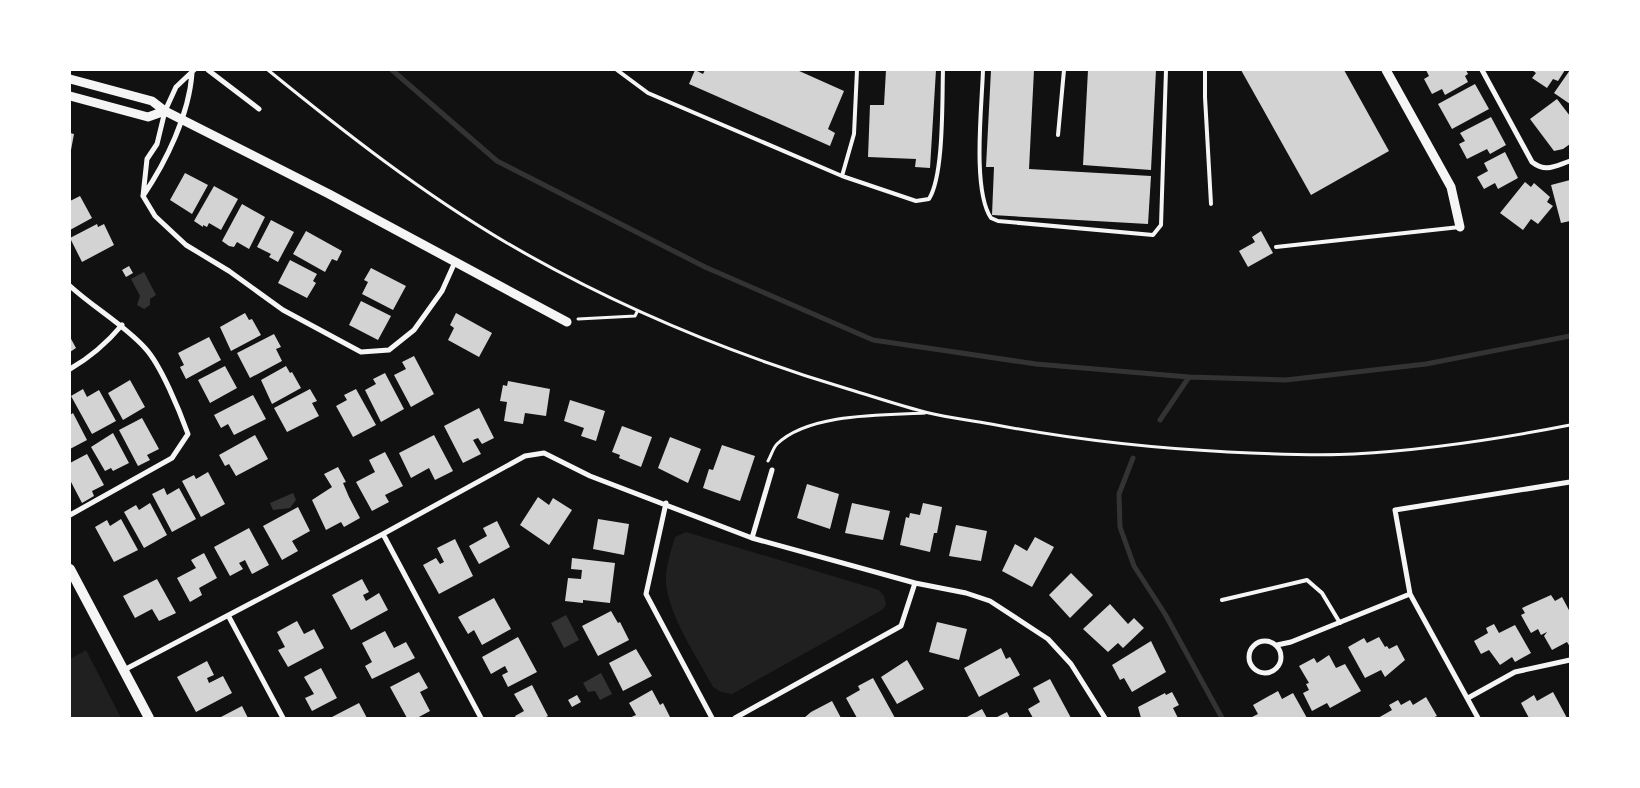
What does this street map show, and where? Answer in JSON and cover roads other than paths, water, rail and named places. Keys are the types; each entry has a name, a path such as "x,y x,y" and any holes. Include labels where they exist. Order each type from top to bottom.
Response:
{"main road":[{"path":"70,569 149,718"}],"street":[{"path":"208,70 259,109"},
{"path":"1386,70 1451,187 1460,227"},
{"path":"1482,70 1526,153 1539,168 1548,169 1570,161"},
{"path":"193,72 176,88 165,111 157,144 147,159 143,196 155,216 186,245 230,271 283,310 361,352 390,350 414,330 442,290 456,261"},
{"path":"143,196 162,168 182,120 191,90 193,72"},
{"path":"70,79 152,101 165,111 266,161 567,322"},
{"path":"70,96 148,117 165,111"},
{"path":"70,286 122,326 146,349 179,407 188,434 172,458 70,515"},
{"path":"70,370 90,358 122,326"},
{"path":"124,670 229,617 524,456 544,453 590,476 666,503 752,538 915,583 966,593 990,601 1048,639 1071,664 1105,718"},
{"path":"752,538 772,470"},
{"path":"1478,718 1410,594 1395,510 1570,482"},
{"path":"666,503 646,594 712,718"},
{"path":"383,534 481,718"},
{"path":"735,718 901,626 915,583"},
{"path":"1277,646 1282,658 1277,669 1265,674 1254,669 1248,657 1253,646 1265,641 1277,646 1291,642 1410,594"},
{"path":"229,617 283,718"},
{"path":"1468,698 1515,672 1570,660"}],"lane":[{"path":"617,70 648,93 842,176 916,201 929,199 934,191 939,149 943,70"},
{"path":"842,176 854,134 857,70"},
{"path":"983,70 980,154 982,198 991,218 998,221 1153,236 1161,225 1166,70"},
{"path":"1058,135 1064,70"},
{"path":"1205,70 1211,204"},
{"path":"1276,247 1460,227"},
{"path":"1222,600 1307,580 1322,593 1340,623"}],"waterway":[{"path":"392,70 497,161 705,267 873,340 1036,364 1189,377 1286,380 1426,364 1570,336"},
{"path":"1160,420 1189,377"},
{"path":"1133,458 1119,494 1120,527 1134,566 1165,614 1222,718"}]}
